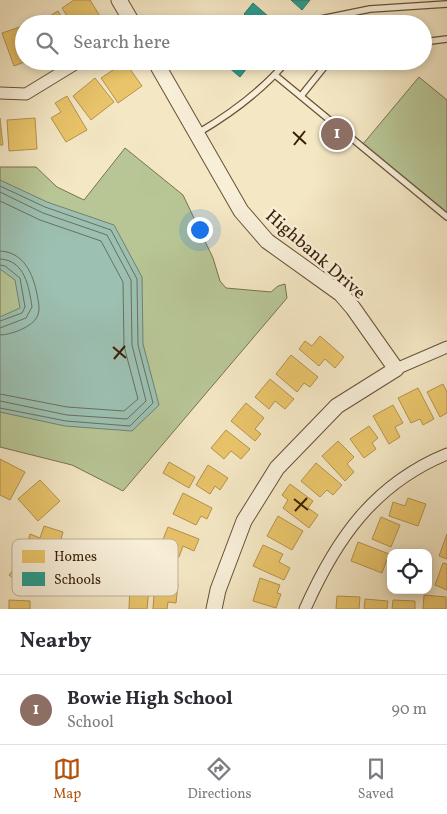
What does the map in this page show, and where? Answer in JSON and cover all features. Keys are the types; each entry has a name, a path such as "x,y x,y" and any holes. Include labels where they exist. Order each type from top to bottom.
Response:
{"street":[{"path":"119,0 128,15"},
{"path":"0,93 26,94 65,70"},
{"name":"Highbank Drive","path":"160,70 241,211 267,241 341,294 396,369"},
{"path":"214,609 218,590 244,521 277,468 337,406 396,369 447,347"},
{"path":"305,609 322,569 359,518 384,492 409,473 447,454"}],"lane":[{"path":"341,15 370,9 447,4"},
{"path":"432,41 447,39"},
{"path":"197,134 225,118 269,83 279,70"},
{"path":"301,96 322,70"},
{"path":"275,75 447,217"}],"green space":[{"path":"419,77 447,100 447,214 363,144"},
{"path":"125,148 183,195 213,258 220,281 226,288 271,292 278,286 285,284 287,298 123,491 72,465 0,447 0,167 36,167 57,187 84,200"}],"water":[{"path":"0,180 47,202 114,225 142,277 143,344 159,405 132,431 65,426 0,412 0,317 20,308 15,280 0,269"}],"building: Homes":[{"path":"74,0 90,0 99,15 66,15 62,8"},
{"path":"58,11 60,15 52,15"},
{"path":"15,29 14,66 2,33"},
{"path":"113,70 131,70 142,86 118,103 101,78"},
{"path":"95,78 114,102 91,120 73,96"},
{"path":"67,96 87,130 66,142 51,118 61,112 55,103"},
{"path":"0,118 3,145 0,145"},
{"path":"35,118 37,149 9,151 7,120"},
{"path":"320,336 344,357 335,368 325,359 319,366 299,349 305,341 312,346"},
{"path":"291,355 318,377 310,387 304,383 297,392 276,374"},
{"path":"270,379 294,399 285,409 275,401 269,409 255,397"},
{"path":"443,384 447,392 447,413 440,417 427,392"},
{"path":"418,388 434,419 423,425 420,419 411,423 398,398"},
{"path":"246,403 264,418 255,429 261,434 255,441 231,421"},
{"path":"393,405 403,423 395,427 400,437 389,444 373,416"},
{"path":"369,426 378,438 372,443 376,449 364,458 350,439"},
{"path":"226,430 250,449 241,459 231,451 224,459 211,448"},
{"path":"338,441 354,457 347,464 354,472 345,481 322,456"},
{"path":"0,459 25,472 10,500 0,495"},
{"path":"169,462 195,477 189,488 163,473"},
{"path":"316,463 342,485 333,495 327,490 320,497 301,481"},
{"path":"208,465 228,478 220,490 215,486 210,494 196,485"},
{"path":"40,480 60,501 38,521 18,499"},
{"path":"290,484 313,501 308,508 318,515 309,528 283,508 288,500 282,495"},
{"path":"183,493 212,508 207,519 201,516 196,525 173,514"},
{"path":"408,498 426,504 418,526 389,516 393,502 405,506"},
{"path":"278,516 303,531 292,550 267,536"},
{"path":"381,517 400,525 391,547 372,539"},
{"path":"44,526 63,532 61,539 29,539 30,534 40,538"},
{"path":"168,527 199,539 194,551 183,546 179,557 178,539 163,539"},
{"path":"447,534 447,559 439,556"},
{"path":"358,542 387,553 387,559 382,573 351,561"},
{"path":"263,545 283,554 279,562 290,568 284,580 253,566"},
{"path":"443,563 447,564 447,590 435,585"},
{"path":"260,578 280,585 277,593 281,594 276,608 253,601"},
{"path":"424,595 446,597 446,609 423,609"},
{"path":"130,596 148,596 147,609 129,609"},
{"path":"154,596 177,596 176,603 168,602 167,609 153,609"},
{"path":"337,596 360,597 359,609 336,609"},
{"path":"365,599 388,601 387,609 364,609"},
{"path":"9,600 30,601 30,609 9,609"},
{"path":"393,600 415,601 415,609 392,609"}],"building: Schools":[{"path":"291,0 310,0 302,10"},
{"path":"253,3 267,15 245,15 244,14"},
{"path":"232,70 246,70 240,77"}],"place":[{"name":"Bowie High School","path":"337,134"}]}
